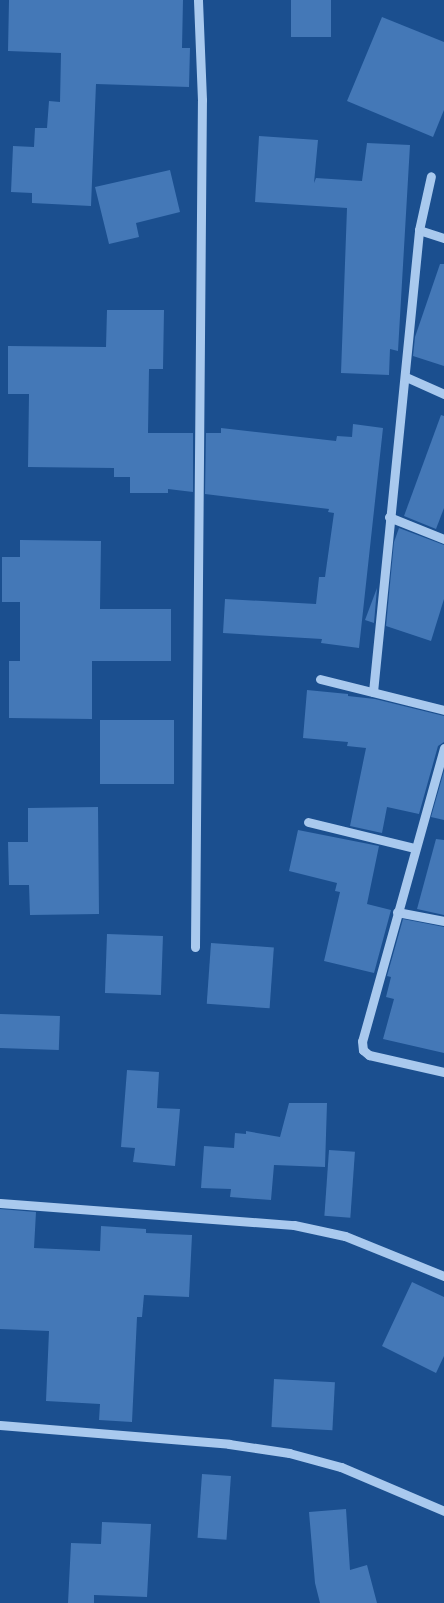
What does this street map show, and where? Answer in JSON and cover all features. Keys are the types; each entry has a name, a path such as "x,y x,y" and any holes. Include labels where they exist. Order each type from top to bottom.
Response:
{"street":[{"path":"194,946 202,100 198,0"},
{"path":"373,692 389,517 406,377 420,230 430,176"},
{"path":"420,230 444,238"},
{"path":"406,377 444,394"},
{"path":"389,517 444,539"},
{"path":"320,679 444,710"},
{"path":"444,748 441,769 415,848 362,1046 369,1055 444,1072"},
{"path":"308,822 415,848"},
{"path":"397,912 444,920"},
{"path":"0,1203 294,1225 345,1236 444,1276"},
{"path":"0,1425 229,1444 289,1453 342,1467 444,1511"}],"building":[{"path":"9,0 183,0 182,48 190,48 189,87 96,84 91,206 32,203 32,193 11,192 13,146 34,147 35,128 47,128 49,101 60,102 61,53 8,51"},
{"path":"291,0 331,0 331,37 291,37"},
{"path":"382,17 444,42 444,110 433,137 347,101"},
{"path":"259,136 318,140 314,183 316,178 362,181 367,143 410,145 398,351 390,349 389,375 341,373 347,208 255,202"},
{"path":"170,170 180,212 136,223 139,237 109,244 95,187"},
{"path":"440,264 444,264 444,366 413,356 415,337"},
{"path":"107,310 164,310 163,369 149,369 148,433 193,433 193,492 168,489 168,493 130,493 130,477 114,477 114,468 28,467 29,394 8,394 8,346 106,347"},
{"path":"441,415 444,416 444,508 436,529 404,516"},
{"path":"353,424 383,428 359,648 321,643 322,639 223,633 225,599 316,604 319,577 325,577 334,513 328,512 329,509 205,494 206,433 221,433 221,428 336,441 337,436 352,437"},
{"path":"399,528 444,545 444,599 431,641 386,626 394,542"},
{"path":"20,540 101,541 100,609 171,609 171,661 92,661 92,719 9,718 9,661 20,661 20,602 2,602 2,557 20,557"},
{"path":"377,588 374,623 365,620"},
{"path":"307,690 375,699 444,716 444,742 438,746 419,814 387,807 382,833 350,826 366,748 347,746 348,742 303,738"},
{"path":"100,720 174,720 174,784 100,784"},
{"path":"444,771 444,820 431,817"},
{"path":"98,807 99,914 30,915 29,885 9,885 8,842 28,842 28,808"},
{"path":"298,830 379,846 367,904 391,910 374,973 324,961 340,892 335,891 337,883 289,871"},
{"path":"436,839 444,840 444,915 417,909"},
{"path":"403,919 444,927 444,1053 383,1039 394,999 386,997 391,977 387,976"},
{"path":"107,934 163,936 161,995 105,993"},
{"path":"211,943 274,947 270,1008 207,1004"},
{"path":"0,1014 60,1016 59,1050 0,1048"},
{"path":"127,1070 159,1072 157,1108 180,1109 175,1166 133,1162 135,1148 121,1147"},
{"path":"289,1103 327,1103 325,1167 274,1165 271,1200 230,1197 231,1189 201,1188 204,1146 234,1148 235,1133 246,1134 246,1131 280,1137"},
{"path":"329,1150 355,1152 350,1218 324,1216"},
{"path":"0,1209 36,1212 34,1248 100,1251 101,1226 146,1229 146,1233 192,1235 189,1297 144,1295 142,1317 137,1317 132,1422 99,1420 100,1404 46,1401 49,1331 0,1329"},
{"path":"412,1282 444,1297 444,1356 436,1373 382,1346"},
{"path":"274,1379 335,1382 332,1430 271,1427"},
{"path":"202,1474 231,1476 226,1540 198,1538"},
{"path":"346,1509 350,1570 367,1565 377,1603 320,1603 315,1583 309,1512"},
{"path":"102,1522 151,1524 147,1597 94,1595 94,1603 68,1603 71,1543 101,1544"}]}
